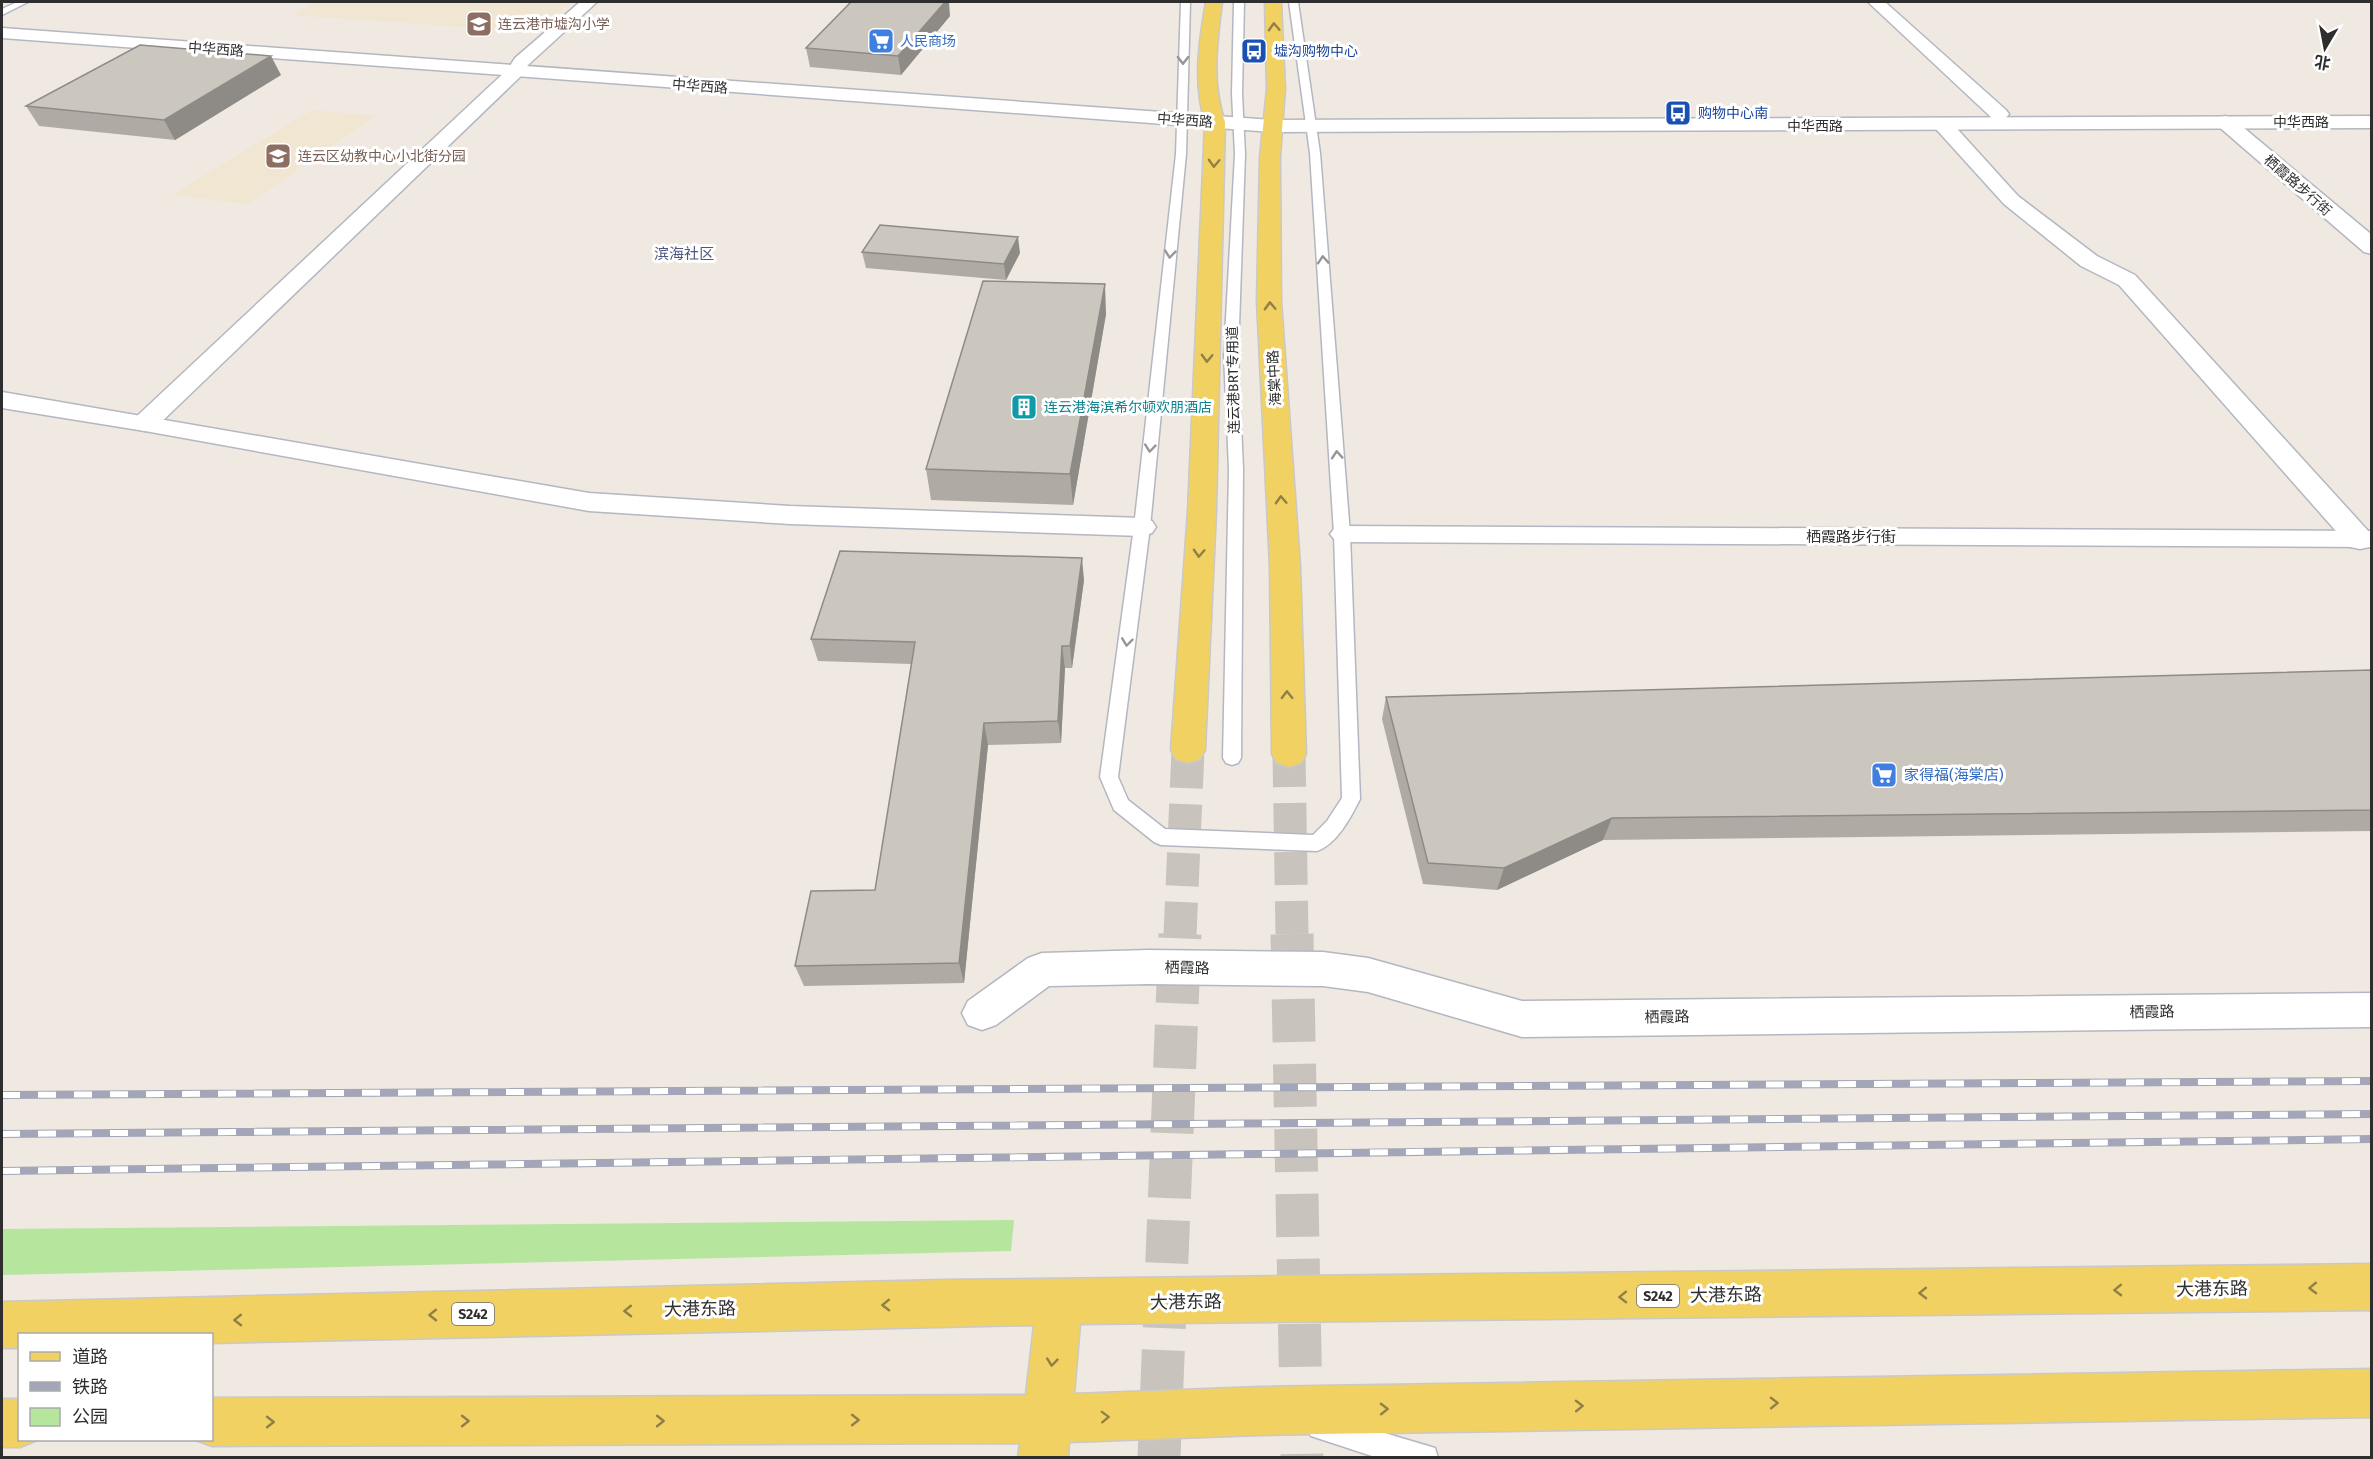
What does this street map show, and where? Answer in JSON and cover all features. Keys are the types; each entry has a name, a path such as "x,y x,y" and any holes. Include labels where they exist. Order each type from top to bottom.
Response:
{"main road":[{"path":"145,423 589,2"},
{"path":"1188,750 1226,118 1208,84 1210,27 1214,2"},
{"name":"海棠中路","path":"1273,2 1276,89 1270,156 1269,302 1285,566 1288,754"},
{"path":"1876,2 1999,114"},
{"path":"2,24 518,67"},
{"name":"中华西路","path":"2,33 1273,121 1943,125 2372,122"},
{"path":"1311,122 2372,112"},
{"name":"栖霞路步行街","path":"2225,122 2372,247"},
{"name":"栖霞路步行街","path":"1943,125 2011,200 2089,261 2127,280 2366,540"},
{"path":"2,400 590,502 790,515 1142,527"},
{"name":"栖霞路","path":"982,1013 1042,970 1149,967 1323,969 1368,975 1522,1019 2372,1010"},
{"name":"大港东路","path":"2,1325 944,1303 1059,1304 2372,1287"},
{"path":"1045,1438 1059,1304"},
{"path":"213,1422 1045,1438 1260,1410 2372,1393"},
{"path":"2,1423 18,1423"}],"street":[{"name":"栖霞路步行街","path":"1342,534 2366,540"}],"lane":[{"path":"2,12 22,2"},
{"path":"1185,2 1181,154 1142,527 1109,777 1121,805 1161,837 1317,843 1334,826 1351,799 1342,534 1315,153 1294,2"},
{"name":"连云港BRT专用道","path":"1232,758 1236,469 1231,355 1240,154 1226,118 1239,2"},
{"path":"1260,1410 1425,1458"}],"shaded area":[{"name":"连云港市墟沟小学","path":"315,2 572,2 535,32 292,15"},
{"name":"连云区幼教中心小北街分园","path":"312,110 376,116 247,204 172,195"}],"green space":[{"path":"1014,1220 1011,1251 2,1275 2,1229"}],"building":[{"path":"851,2 945,2 898,56 806,48"},
{"path":"140,45 271,56 164,120 26,106"},
{"path":"880,225 1018,237 1004,264 862,252"},
{"name":"连云港海滨希尔顿欢朋酒店","path":"983,281 1105,284 1070,474 926,469"},
{"path":"840,551 1082,558 1070,646 1062,646 1058,721 984,723 959,963 795,966 811,891 875,890 915,642 811,639"},
{"name":"家得福(海棠店)","path":"2372,670 2372,810 1612,818 1504,868 1428,863 1386,697"}],"tunnel":[{"path":"1180,935 1188,750"},
{"path":"1289,754 1292,935"},
{"path":"1159,1458 1180,934"},
{"path":"1292,934 1302,1458"}],"railway":[{"path":"2,1095 2372,1081"},
{"path":"2,1134 2372,1114"},
{"path":"2,1171 2372,1139"}],"place":[{"name":"连云港市墟沟小学","path":"479,24"},
{"name":"人民商场","path":"881,41"},
{"name":"墟沟购物中心","path":"1254,51"},
{"name":"购物中心南","path":"1678,113"},
{"name":"连云区幼教中心小北街分园","path":"278,156"},
{"name":"连云港海滨希尔顿欢朋酒店","path":"1024,407"},
{"name":"家得福(海棠店)","path":"1884,775"}],"district":[{"name":"滨海社区","path":"684,254"}]}
